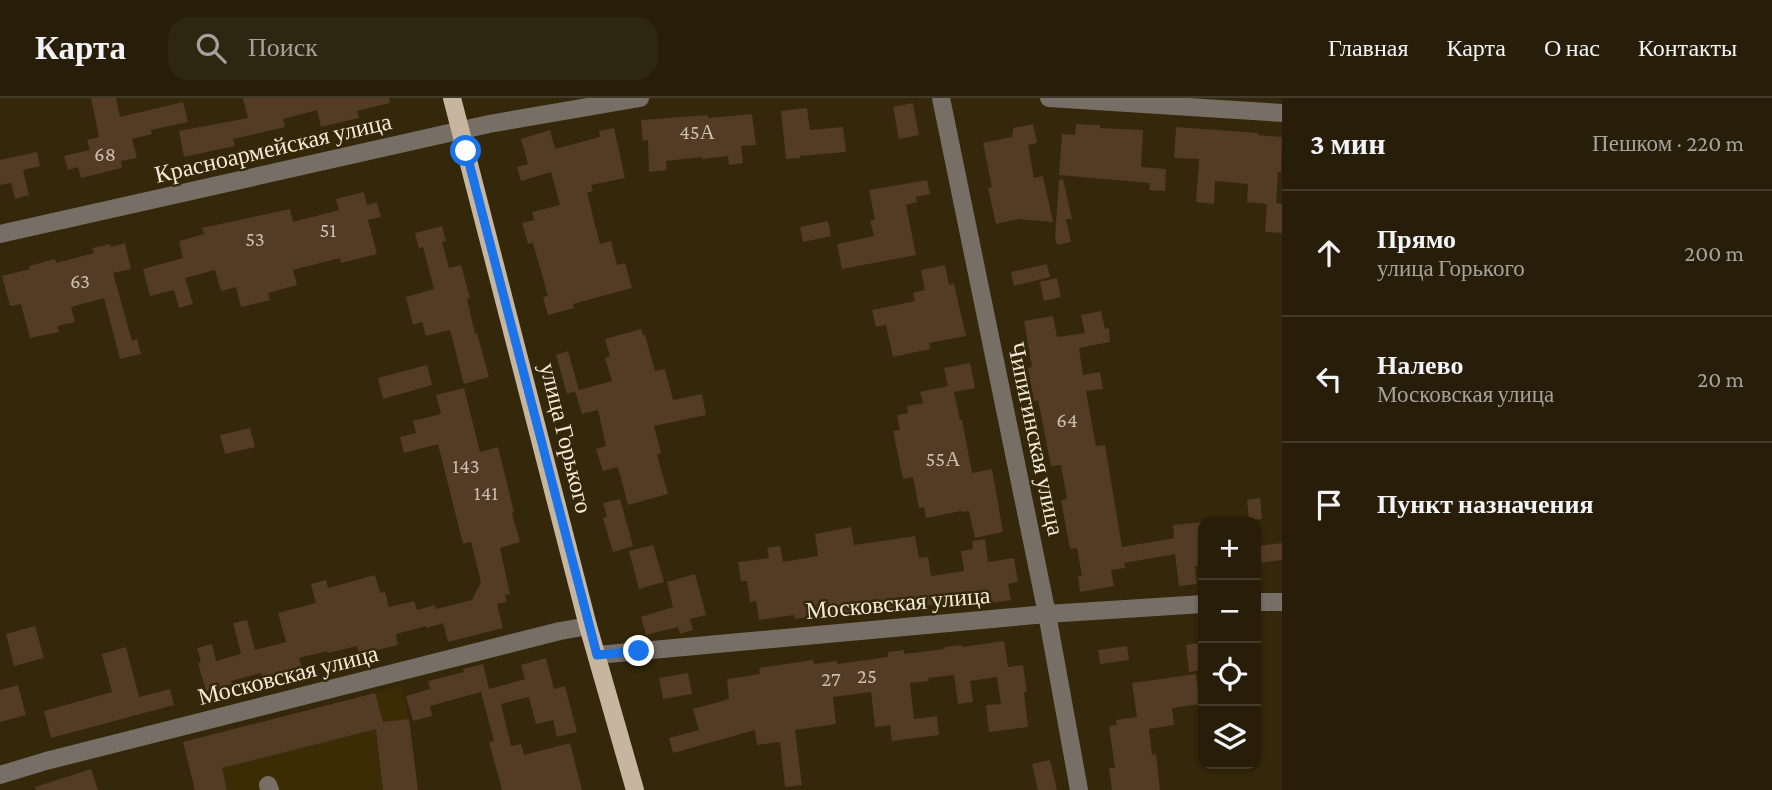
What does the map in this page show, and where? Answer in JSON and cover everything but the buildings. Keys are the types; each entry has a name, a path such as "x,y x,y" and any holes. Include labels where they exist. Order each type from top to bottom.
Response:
{"main road":[{"name":"улица Горького","path":"453,98 588,626 635,790"}],"street":[{"name":"Красноармейская улица","path":"0,234 489,124 640,98"},
{"name":"Чипигинская улица","path":"940,98 1047,614 1079,790"},
{"path":"1049,98 1282,113"},
{"path":"1261,603 1282,602"},
{"name":"Московская улица","path":"597,655 1047,614 1198,604"},
{"name":"Московская улица","path":"0,775 519,641 588,626"}],"shaded area":[{"path":"403,686 418,790 195,790 183,742"}],"route":[{"path":"466,151 597,655 639,651"}]}
